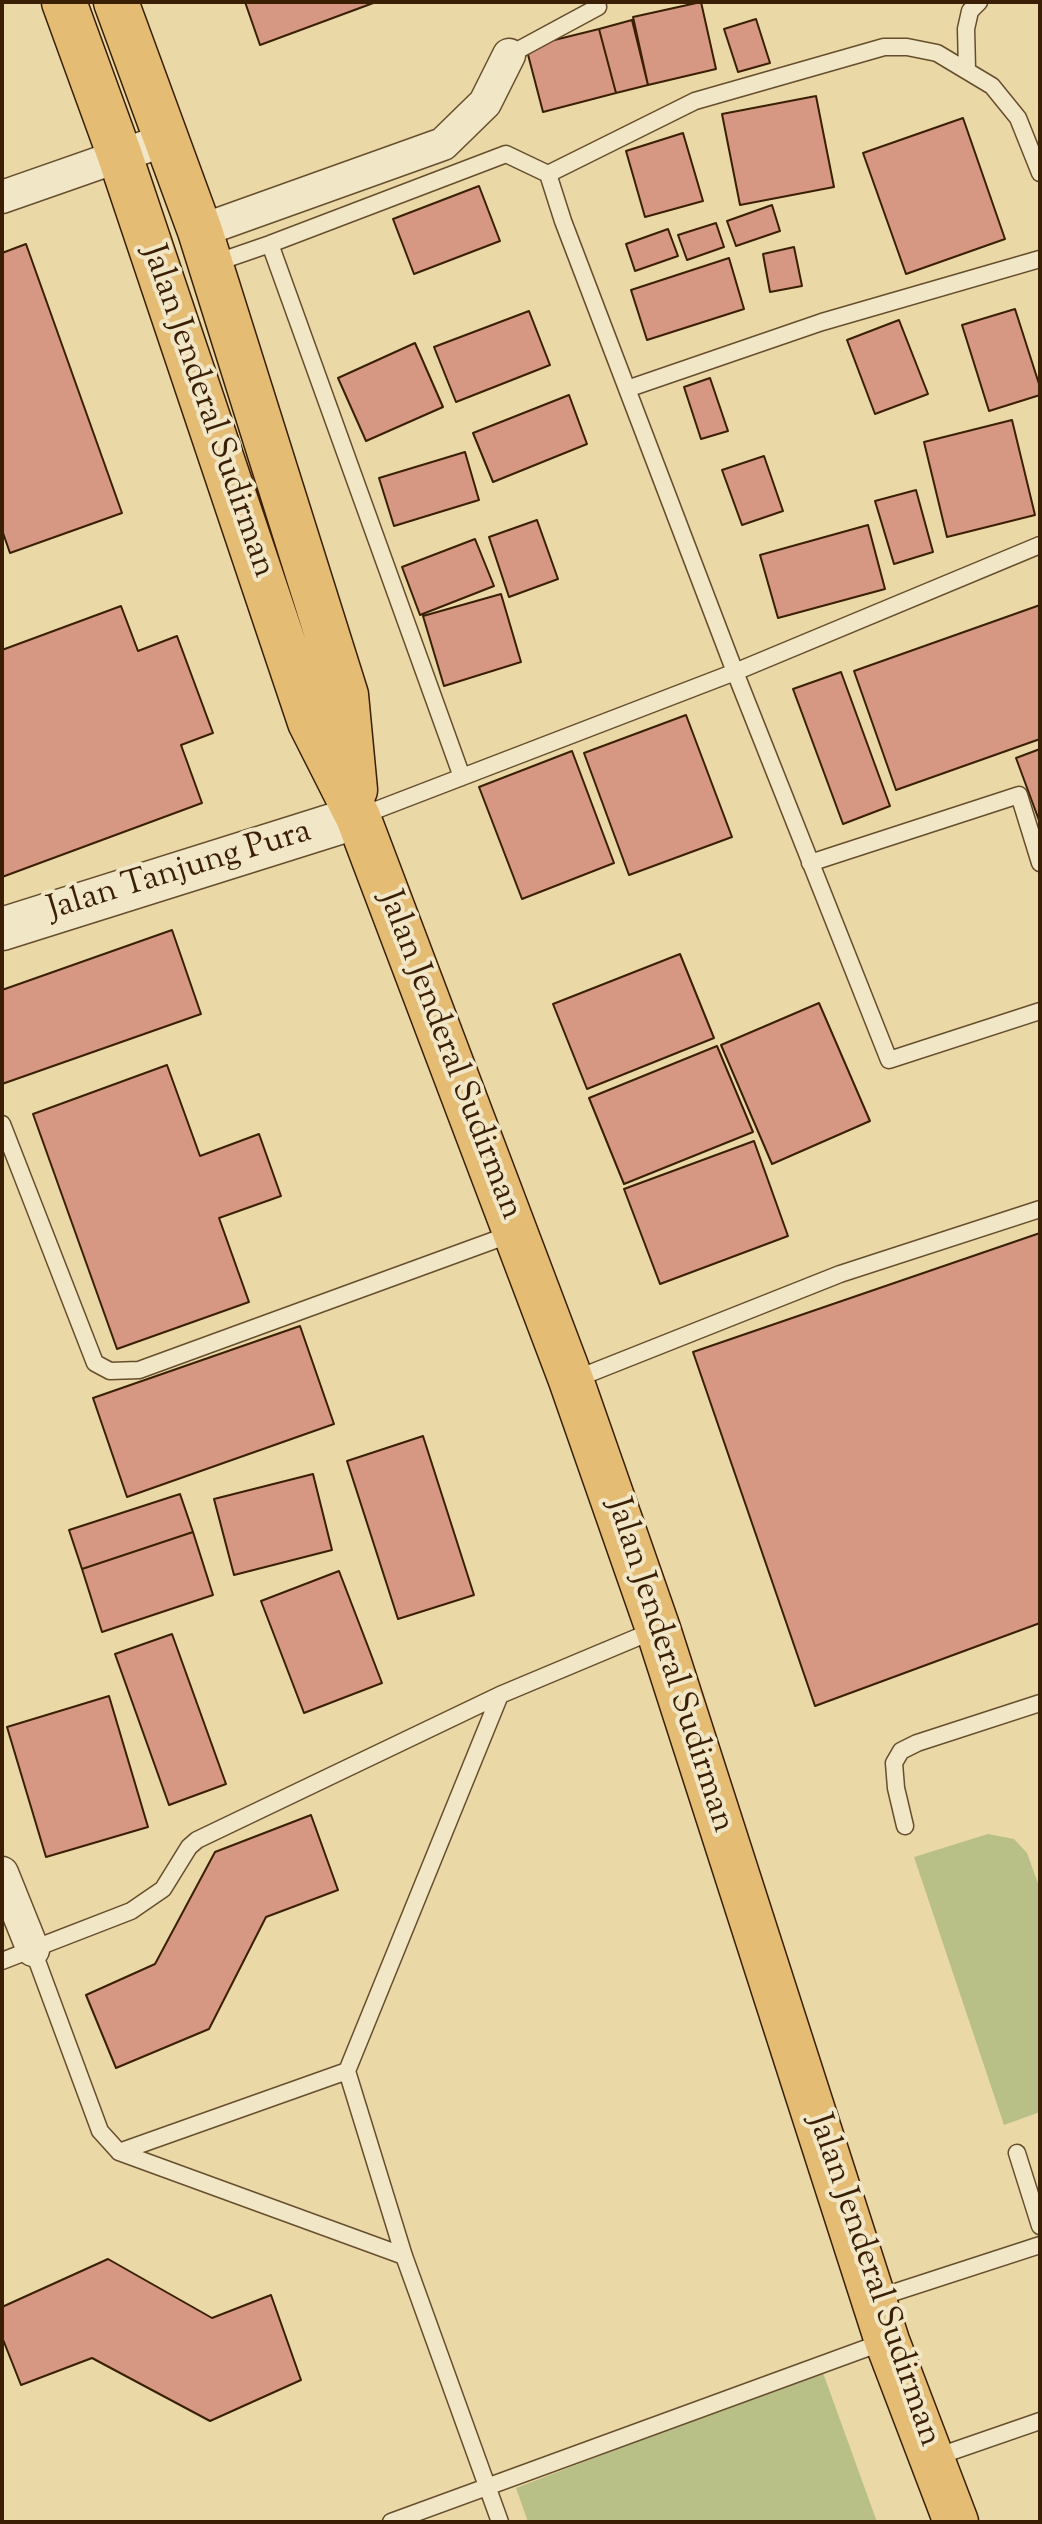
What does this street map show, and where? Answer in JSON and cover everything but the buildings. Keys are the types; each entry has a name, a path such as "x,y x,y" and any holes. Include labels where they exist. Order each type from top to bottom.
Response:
{"highway":[{"name":"Jalan Jenderal Sudirman","path":"64,2 120,156 310,722 358,817 571,1380 658,1629 887,2341 956,2522"},
{"name":"Jalan Jenderal Sudirman","path":"116,2 205,247 346,695 358,817"}],"street":[{"path":"205,247 443,144 485,103 509,55"},
{"path":"2,197 165,140"},
{"name":"Jalan Tanjung Pura","path":"2,929 358,817"},
{"path":"2,1873 33,1950"}],"lane":[{"path":"967,69 966,29 970,11 979,2"},
{"path":"509,55 598,7"},
{"path":"548,174 695,101 884,47 907,47 937,53 992,86 1018,118 1040,173"},
{"path":"205,247 270,244 506,154 548,174 563,221 735,672 889,1060 1040,1011"},
{"path":"270,244 462,777"},
{"path":"627,389 822,322 1040,259"},
{"path":"358,817 735,672 1040,545"},
{"path":"810,863 1019,795 1040,863"},
{"path":"2,1124 95,1363 110,1371 139,1370 515,1233"},
{"path":"571,1380 840,1274 1040,1209"},
{"path":"2,1961 131,1911 163,1889 189,1847 197,1840 500,1695 658,1629"},
{"path":"500,1695 347,2071 404,2256 500,2522"},
{"path":"905,1826 894,1763 901,1751 1040,1703"},
{"path":"33,1950 100,2131 119,2152 404,2256"},
{"path":"119,2152 347,2071"},
{"path":"1017,2153 1040,2226"},
{"path":"874,2299 1040,2245"},
{"path":"391,2522 887,2341"},
{"path":"932,2458 1040,2421"}],"green space":[{"path":"988,1834 1014,1839 1027,1853 1040,1889 1040,2112 1004,2125 914,1857"},
{"path":"822,2370 877,2522 528,2522 516,2488"}]}
